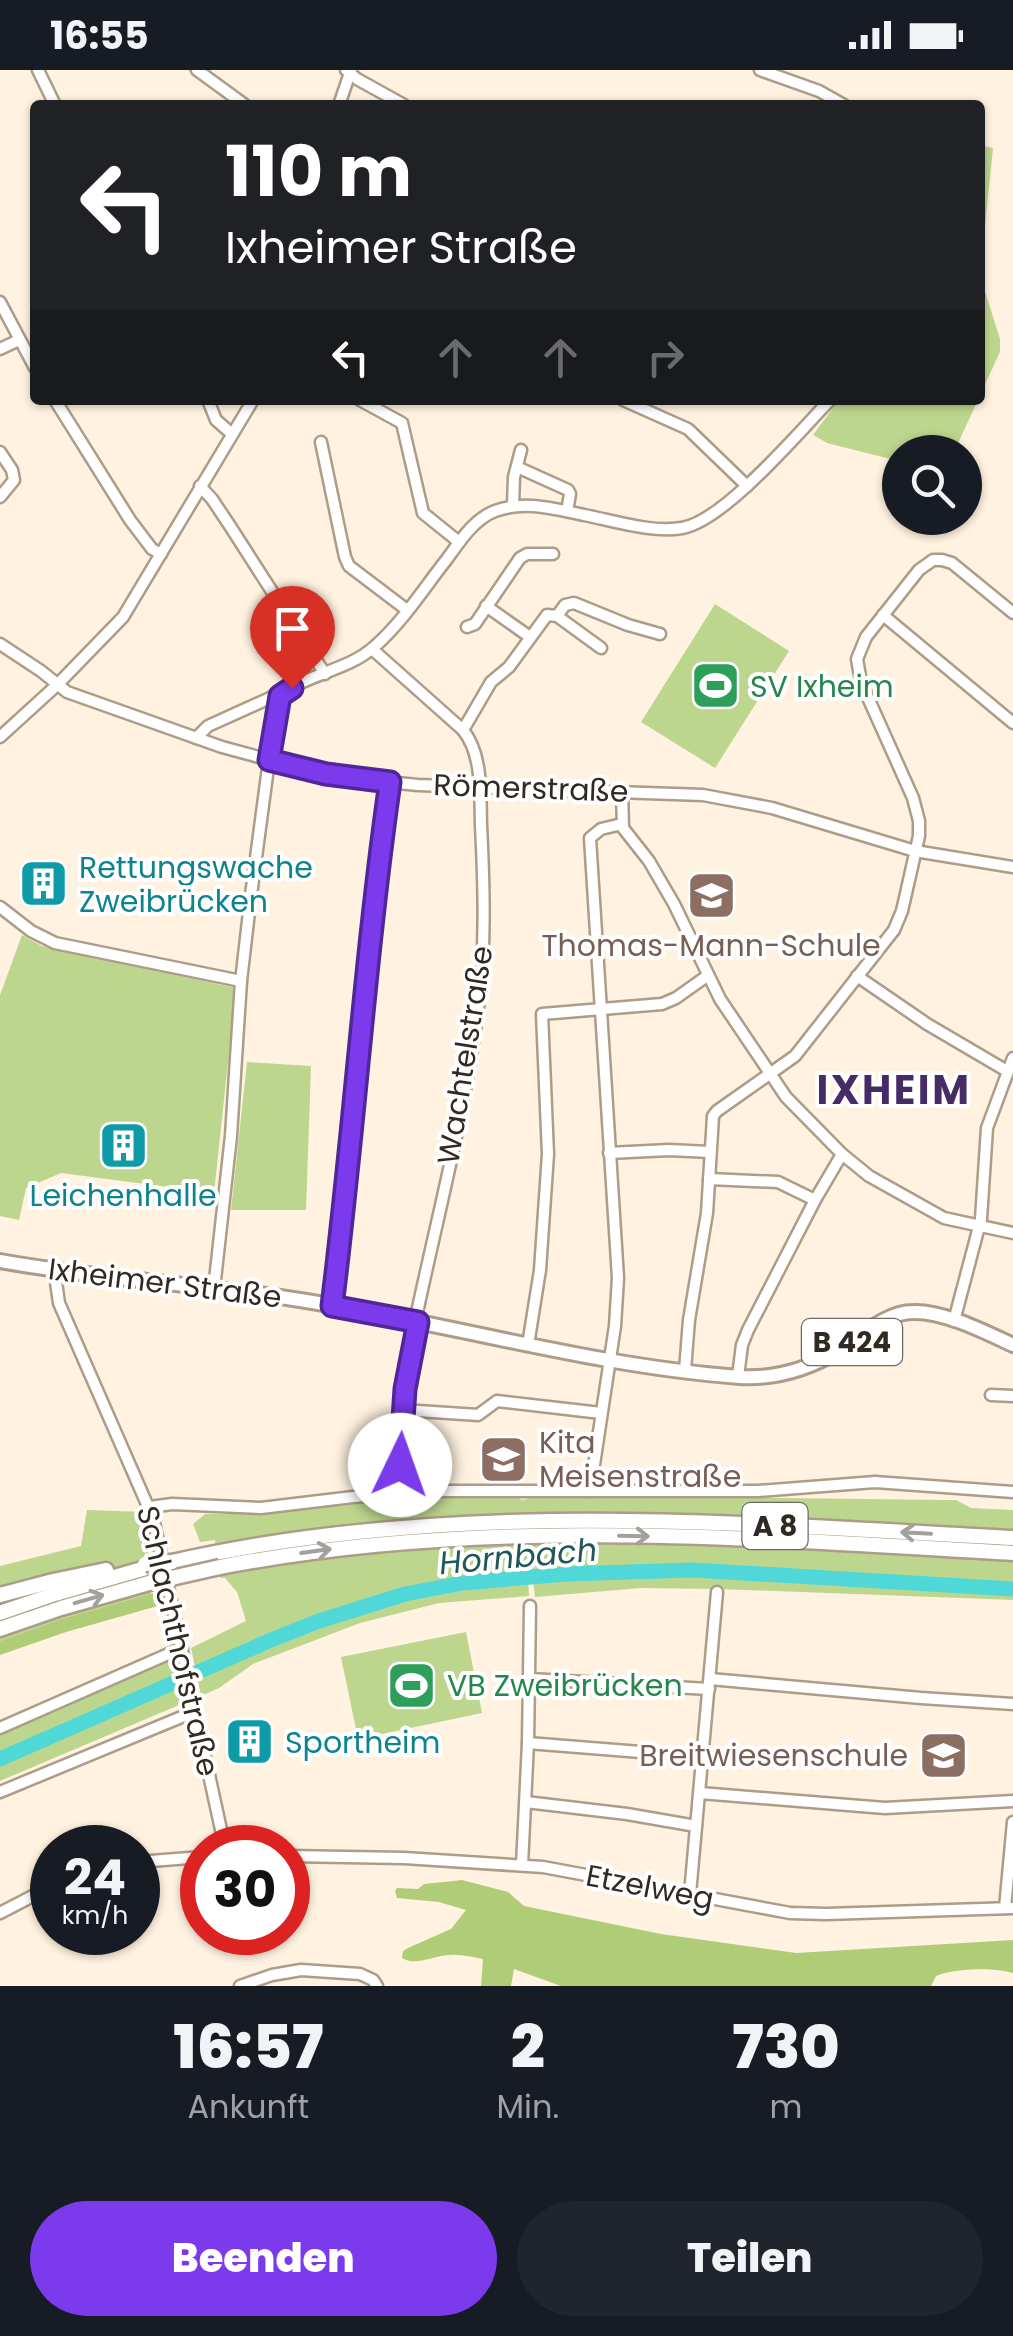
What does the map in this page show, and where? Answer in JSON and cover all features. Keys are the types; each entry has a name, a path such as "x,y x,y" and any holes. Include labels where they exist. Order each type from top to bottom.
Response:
{"highway":[{"name":"A 8","path":"0,1629 74,1604 172,1562 509,1528 702,1522 1013,1538"},
{"name":"A 8","path":"536,1528 1013,1554"},
{"name":"A 8","path":"0,1613 54,1594 219,1560"},
{"path":"0,1596 53,1581 147,1572"}],"main road":[{"name":"Ixheimer Straße","path":"0,1262 332,1306 610,1360 685,1370"},
{"name":"B 424","path":"685,1370 769,1377 802,1370 887,1319 908,1312 954,1321 1013,1346"}],"street":[{"path":"38,70 53,100"},
{"path":"197,70 238,100"},
{"path":"760,70 836,100"},
{"path":"340,100 349,71 396,100"},
{"path":"0,302 30,360"},
{"path":"0,349 18,340"},
{"path":"58,405 130,520 152,548 162,554"},
{"path":"210,405 216,420 232,434"},
{"path":"0,737 123,616 250,405"},
{"path":"369,405 402,423 424,513 459,542"},
{"path":"634,405 688,429 746,486"},
{"path":"214,1289 231,1136 241,982 280,696 372,649 459,542 489,513 513,505 537,506 660,529 702,522 746,486 825,405"},
{"path":"322,442 349,566 406,610"},
{"path":"513,505 514,477 521,450"},
{"path":"0,452 14,480 0,497"},
{"path":"517,468 568,490 567,511"},
{"path":"200,486 325,674"},
{"path":"467,627 474,624 523,555 553,554"},
{"path":"685,1370 710,1179 711,1125 717,1111 796,1056 899,921 920,828 916,807 868,702 858,669 862,643 924,564 942,560 961,570 1013,613"},
{"path":"557,616 564,605 574,603 660,634"},
{"path":"486,606 530,637"},
{"path":"372,649 463,730 491,682 509,667 547,615 557,616 601,648"},
{"path":"883,615 1013,722"},
{"name":"Römerstraße","path":"0,644 67,692 196,738 326,774 390,782 678,792 725,798 916,851 1013,867"},
{"path":"196,738 208,726 272,697"},
{"name":"Wachtelstraße","path":"398,1493 408,1369 479,1005 484,904 479,786 474,747 463,730"},
{"path":"332,1306 390,782"},
{"path":"622,791 625,833 650,861 708,976 770,1076 802,1114 869,1176 932,1213 979,1228 1013,1233"},
{"path":"590,1491 618,1304 618,1278 590,838 601,829 622,824"},
{"path":"0,907 31,932 55,943 241,982"},
{"path":"528,1345 540,1270 548,1154 542,1014 662,1004 708,976"},
{"path":"857,976 1007,1071"},
{"path":"954,1321 979,1228 987,1128 1013,1058"},
{"path":"609,1154 710,1152"},
{"path":"738,1376 748,1330 842,1154"},
{"path":"710,1179 778,1182 815,1200"},
{"name":"Schlachthofstraße","path":"57,1271 60,1303 150,1507 220,1825"},
{"path":"991,1395 1013,1396"},
{"path":"403,1410 478,1415 498,1401 601,1412"},
{"path":"150,1507 172,1504 261,1508 398,1493 758,1491 875,1482 1013,1492"},
{"path":"690,1894 717,1592"},
{"path":"522,1865 530,1606"},
{"path":"0,1728 182,1652"},
{"path":"530,1678 710,1684 1013,1704"},
{"path":"0,1792 194,1705"},
{"path":"528,1743 703,1757"},
{"path":"700,1793 873,1808 1013,1801"},
{"path":"526,1802 696,1826"},
{"path":"1009,1908 1013,1822"},
{"name":"Etzelweg","path":"310,1856 522,1865 790,1913 1009,1908"},
{"path":"0,1914 30,1898"},
{"path":"240,1986 301,1970 360,1974 377,1986"}],"green space":[{"path":"985,146 993,148 985,226"},
{"path":"985,292 1000,339 1000,352 985,384"},
{"path":"835,405 976,405 962,435 882,435 882,457 827,443 813,435"},
{"name":"SV Ixheim","path":"715,604 789,651 715,768 641,722"},
{"path":"22,935 42,946 236,988 214,1193 61,1173 26,1188 19,1220 0,1216 0,995"},
{"path":"247,1062 311,1066 306,1210 231,1210"},
{"path":"519,1495 521,1500 531,1495 956,1500 971,1508 1013,1510 1013,1600 641,1588 535,1597 531,1562 527,1562 529,1596 439,1603 360,1623 253,1664 201,1696 191,1648 246,1621 237,1592 221,1578 215,1540 200,1542 193,1524 205,1514 254,1514 427,1497"},
{"path":"87,1510 145,1512 149,1553 144,1554 151,1594 0,1641 0,1566 81,1546"},
{"path":"161,1591 161,1603 154,1607 0,1655 0,1641"},
{"name":"VB Zweibrücken","path":"466,1632 482,1713 358,1739 341,1657"},
{"path":"176,1658 186,1702 0,1781 0,1735"},
{"path":"462,1880 508,1892 524,1906 661,1934 796,1953 1013,1940 1013,1973 985,1969 953,1971 936,1976 931,1986 561,1986 514,1969 511,1986 481,1986 483,1959 454,1955 419,1961 402,1958 408,1948 451,1929 466,1910 439,1902 397,1898 397,1888 418,1889 424,1884"}],"waterway":[{"name":"Hornbach","path":"0,1759 319,1621 405,1594 463,1583 566,1574 693,1570 1013,1589"}],"place":[{"name":"SV Ixheim","path":"715,686"},
{"name":"Rettungswache Zweibrücken","path":"44,884"},
{"name":"Thomas-Mann-Schule","path":"711,896"},
{"name":"Leichenhalle","path":"123,1146"},
{"name":"Kita Meisenstraße","path":"504,1459"},
{"name":"VB Zweibrücken","path":"412,1685"},
{"name":"Sportheim","path":"250,1742"},
{"name":"Breitwiesenschule","path":"943,1755"}],"district":[{"name":"IXHEIM","path":"894,1090"}],"route":[{"path":"292,688 280,696 276,708 269,760 326,774 390,782 332,1306 418,1322 405,1389 400,1465"}]}
